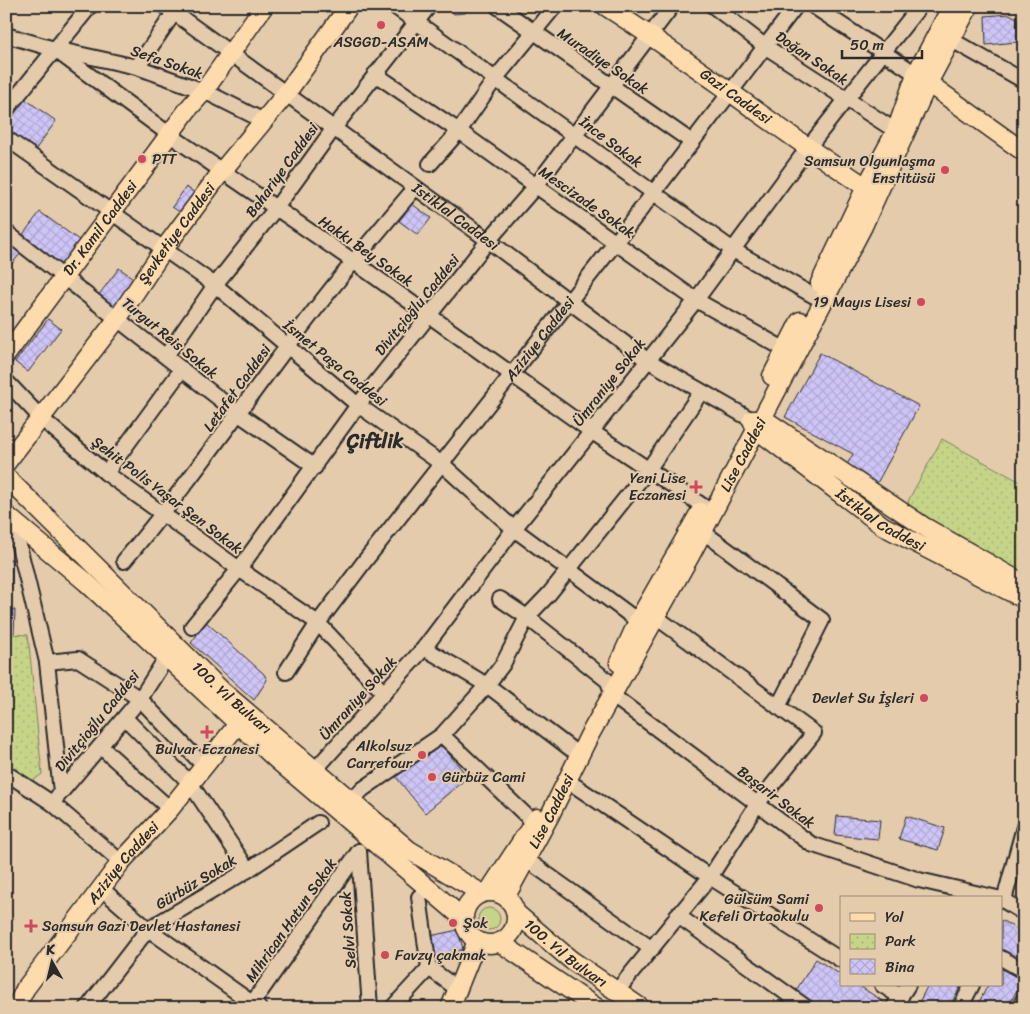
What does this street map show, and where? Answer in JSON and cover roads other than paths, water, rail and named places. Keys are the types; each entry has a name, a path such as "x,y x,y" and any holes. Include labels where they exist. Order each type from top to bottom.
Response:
{"main road":[{"name":"Dr. Kamil Caddesi","path":"6,355 189,108 204,91 264,6"},
{"name":"Şevketiye Caddesi","path":"6,463 42,419 118,318 164,249 222,171 285,96 349,6"},
{"name":"Gazi Caddesi","path":"605,6 730,91 807,149 866,187"},
{"name":"Lise Caddesi","path":"492,893 534,824 572,749 656,617 702,531 756,422 863,226 952,6"},
{"name":"Lise Caddesi","path":"492,893 526,860 568,781 611,689 638,621 702,506 756,422 784,350 814,296 866,187 922,78 950,39 969,6"},
{"path":"922,78 1024,152"},
{"name":"İstiklal Caddesi","path":"756,422 923,526 1024,584"},
{"name":"İstiklal Caddesi","path":"756,422 883,526 1024,598"},
{"name":"100. Yıl Bulvarı","path":"6,477 175,646 314,771 409,850 492,893"},
{"name":"100. Yıl Bulvarı","path":"10,518 86,582 277,760 463,918"},
{"name":"Aziziye Caddesi","path":"16,1008 25,989 121,862 170,809 238,724"},
{"path":"450,1008 488,942 510,935 514,928 516,913 512,903 492,893 467,903 463,918 465,928 488,942"},
{"name":"100. Yıl Bulvarı","path":"516,913 571,960 641,1008"},
{"path":"460,1008 488,942"},
{"name":"100. Yıl Bulvarı","path":"488,942 594,1007"}],"street":[{"path":"6,110 90,6"},
{"name":"İnce Sokak","path":"394,6 733,250 814,296"},
{"name":"Bahariye Caddesi","path":"166,356 215,285 276,208 334,128 428,6"},
{"name":"Muradiye Sokak","path":"497,6 534,34 692,142"},
{"path":"430,164 460,131 494,78 534,34 555,6"},
{"name":"Divitçioğlu Caddesi","path":"192,627 239,569 315,467 358,405 488,241 535,186 672,6"},
{"name":"Doğan Sokak","path":"713,6 766,47 896,131"},
{"name":"Aziziye Caddesi","path":"286,672 318,623 511,373 616,242 796,6"},
{"path":"813,6 922,78"},
{"name":"Ümraniye Sokak","path":"314,771 424,648 514,529 696,300 807,149 920,6"},
{"path":"137,66 172,9"},
{"name":"İstiklal Caddesi","path":"172,9 285,96 334,128 569,299 647,360 756,422"},
{"name":"Hakkı Bey Sokak","path":"6,35 54,49 170,135 353,261 591,431 702,506"},
{"path":"950,39 1024,81"},
{"name":"Sefa Sokak","path":"54,49 137,66 204,91 264,121"},
{"name":"Mescizade Sokak","path":"375,74 460,131 696,300 784,350"},
{"name":"İsmet Paşa Caddesi","path":"6,138 215,285 358,405 442,464 514,529 638,621"},
{"name":"Letafet Caddesi","path":"124,561 164,514 287,346 353,261 415,188"},
{"name":"Turgut Reis Sokak","path":"6,232 66,276 239,414 315,467"},
{"path":"106,472 182,369"},
{"name":"Şehit Polis Yaşar Şen Sokak","path":"6,381 42,419 106,472 239,569 318,623 384,693"},
{"path":"351,801 363,789 442,735 488,685 503,664 528,617 549,594 648,470 702,392"},
{"path":"10,518 47,662 61,792"},
{"path":"702,531 822,620 778,707"},
{"name":"Başarir Sokak","path":"500,599 528,617 611,689 811,844 960,893 980,896"},
{"path":"616,992 652,949 677,915 710,878 758,802 814,734 656,617"},
{"path":"424,648 488,685 572,749"},
{"name":"Divitçioğlu Caddesi","path":"52,803 140,699 166,658"},
{"path":"47,662 78,659 140,699 204,766"},
{"path":"125,718 190,783 248,870"},
{"path":"442,735 534,824"},
{"path":"101,747 170,809"},
{"path":"6,773 52,803 121,862"},
{"path":"568,781 710,878 840,959"},
{"name":"Gürbüz Sokak","path":"91,1006 148,929 248,870 318,823"},
{"path":"1002,896 1024,827"},
{"name":"Mihrican Hatun Sokak","path":"254,1006 359,851"},
{"name":"Selvi Sokak","path":"359,851 370,1008"},
{"path":"526,860 652,949"},
{"path":"102,889 148,929 254,1006"},
{"path":"419,897 429,968 459,990"},
{"name":"Başarir Sokak","path":"1002,900 1024,913"},
{"path":"677,915 807,1008"},
{"path":"1002,959 1024,971"},
{"path":"392,1008 429,968"},
{"path":"884,986 900,997"},
{"path":"960,1008 971,986"},
{"path":"1019,1008 1024,999"}],"place":[{"name":"ASGGD-ASAM","path":"381,25"},
{"name":"PTT","path":"142,159"},
{"name":"Samsun Olgunlaşma Enstitüsü","path":"945,170"},
{"name":"19 Mayıs Lisesi","path":"921,302"},
{"name":"Yeni Lise Eczanesi","path":"696,487"},
{"name":"Devlet Su İşleri","path":"924,698"},
{"name":"Bulvar Eczanesi","path":"207,732"},
{"name":"Alkolsuz Carrefour","path":"422,755"},
{"name":"Gürbüz Cami","path":"432,777"},
{"name":"Gülsüm Sami Kefeli Ortaokulu","path":"819,908"},
{"name":"Şok","path":"453,923"},
{"name":"Samsun Gazi Devlet Hastanesi","path":"31,926"},
{"name":"Favzy çakmak","path":"385,955"}],"district":[{"name":"Çiftlik","path":"375,441"}]}
